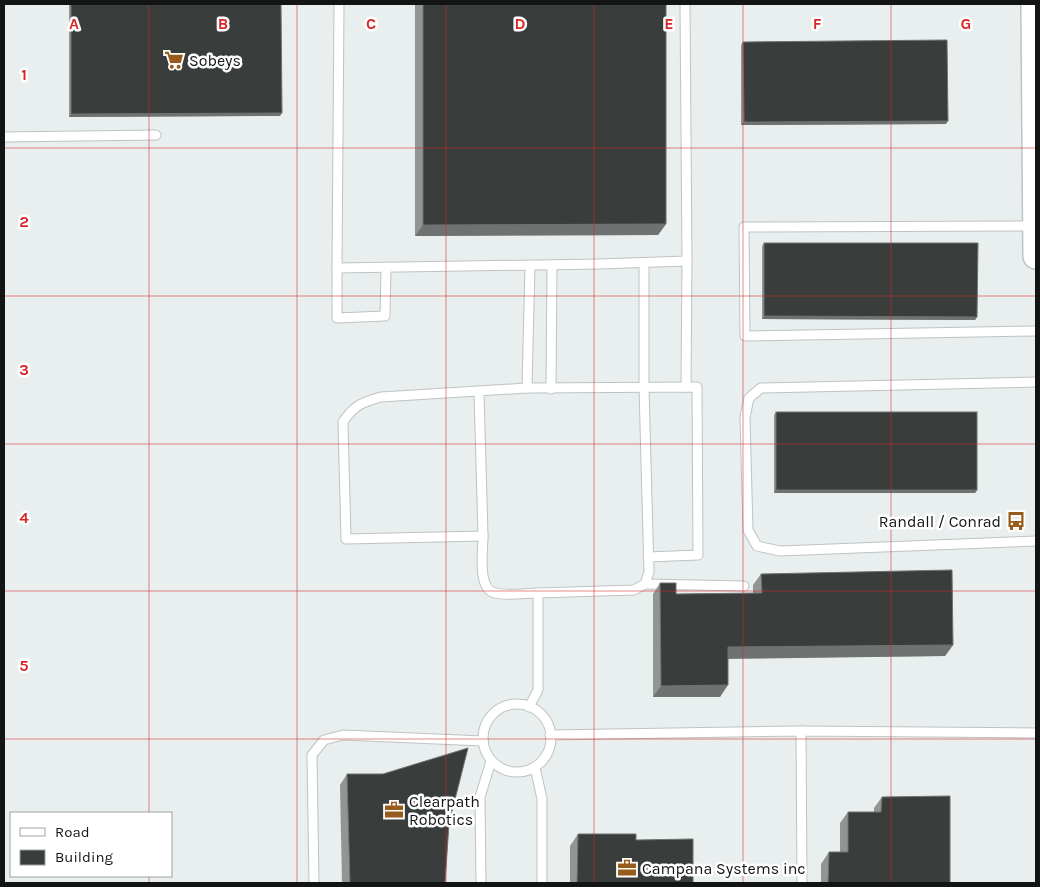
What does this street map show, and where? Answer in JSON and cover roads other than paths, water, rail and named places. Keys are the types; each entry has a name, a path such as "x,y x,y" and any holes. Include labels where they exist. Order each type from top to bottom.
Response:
{"street":[{"path":"1034,4 1036,256"}],"lane":[{"path":"339,4 337,318 385,316 386,267"},
{"path":"685,4 686,387"},
{"path":"4,137 156,135"},
{"path":"1036,226 744,227 744,336 1036,331"},
{"path":"337,268 687,261"},
{"path":"644,263 644,388 649,572 644,584"},
{"path":"527,388 530,265"},
{"path":"550,389 552,265"},
{"path":"1036,382 761,388 749,398 745,417 748,530 757,546 780,551 1036,541"},
{"path":"483,536 346,539 343,422 348,414 360,403 381,397 527,388 697,387 698,554 648,557"},
{"path":"479,392 483,581 487,588 494,593 538,594 634,590 644,584 744,586"},
{"path":"529,707 538,690 538,594"},
{"path":"517,704 529,707 540,714 547,723 550,735 547,753 535,767 524,772 502,769 491,761 485,752 483,740 484,729 490,718 498,710 517,704"},
{"path":"550,735 801,731 1036,733"},
{"path":"801,731 802,883"},
{"path":"314,883 314,771 312,755 324,740 343,735 483,740"},
{"path":"481,883 480,797 491,761"},
{"path":"535,767 542,799 542,883"}],"place":[{"name":"Sobeys","path":"174,60"},
{"name":"Randall / Conrad","path":"1016,521"},
{"name":"Clearpath Robotics","path":"394,810"},
{"name":"Campana Systems inc","path":"627,868"}]}
